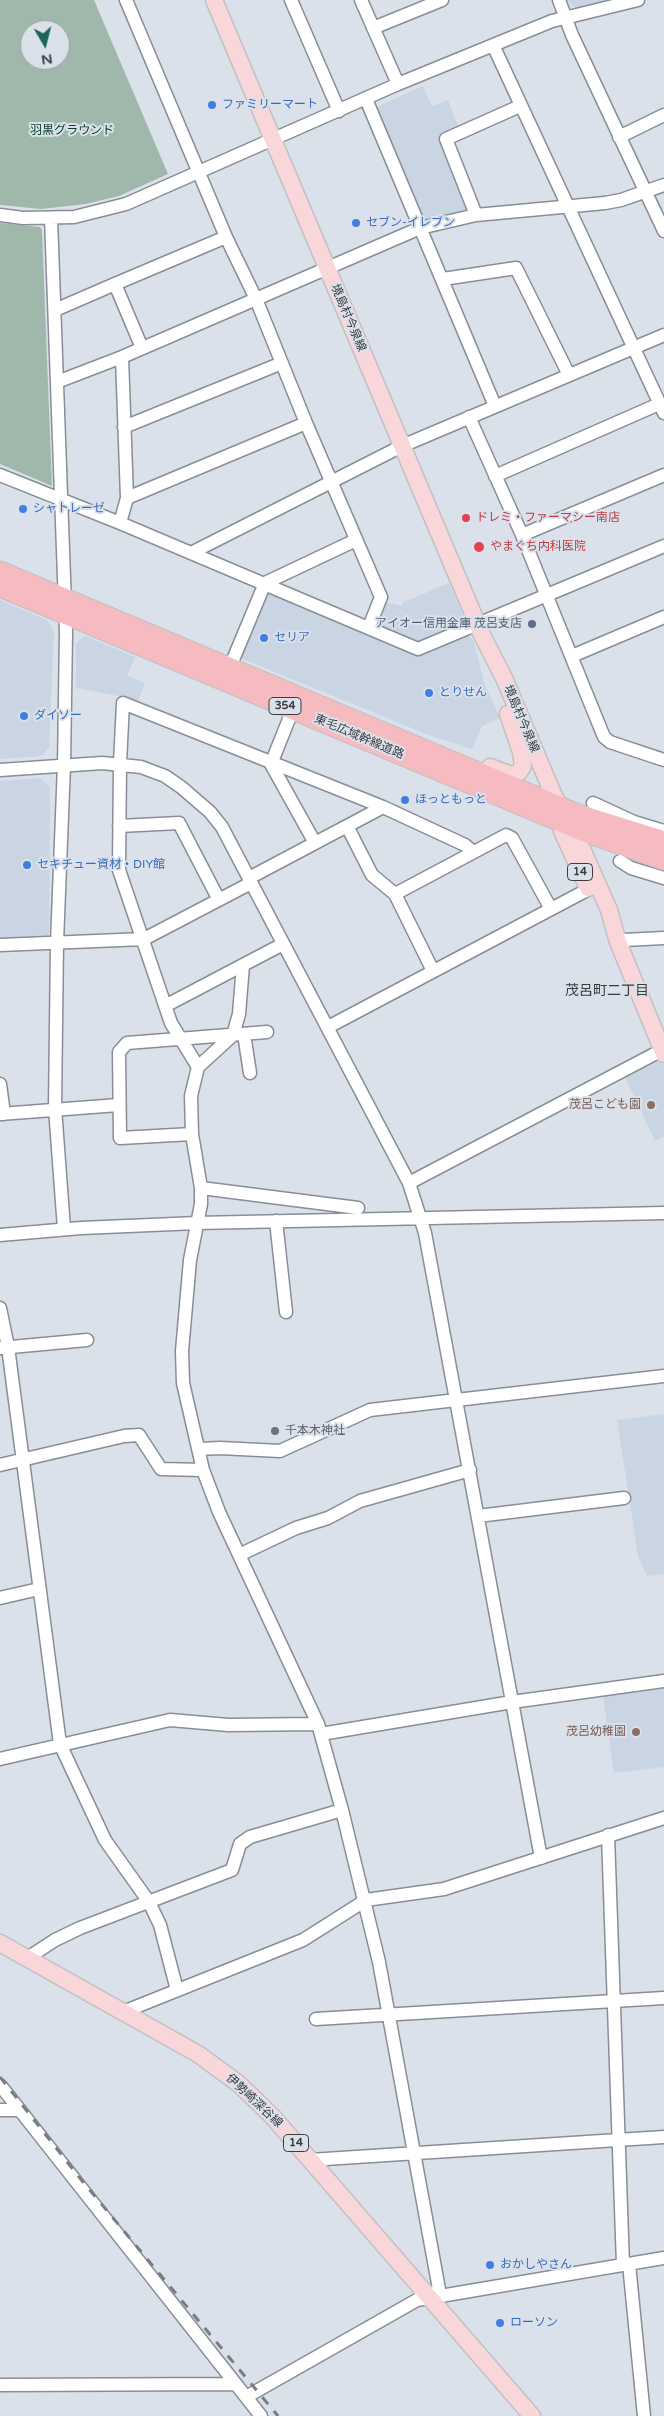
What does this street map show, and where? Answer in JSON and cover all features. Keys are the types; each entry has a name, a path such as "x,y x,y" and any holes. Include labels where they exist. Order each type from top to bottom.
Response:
{"highway":[{"name":"東毛広域幹線道路","path":"0,571 65,606 293,709 558,812 578,814 626,824 664,841"},
{"name":"東毛広域幹線道路","path":"0,587 65,606 230,667 440,754 558,812 603,840 664,860"}],"main road":[{"name":"境島村今泉線","path":"214,0 480,630 504,678 558,812"},
{"name":"境島村今泉線","path":"480,630 492,677 508,714 558,812"},
{"path":"440,754 469,759 508,775 516,774 523,766 524,760 508,714"},
{"name":"14","path":"558,812 588,889 618,942"},
{"name":"14","path":"558,812 608,910 618,942 663,1051"},
{"name":"伊勢崎深谷線","path":"0,1943 198,2054 239,2084 273,2117 428,2299 532,2416"}],"street":[{"path":"126,0 226,237 256,299 330,481 381,597 369,627"},
{"path":"291,0 339,111"},
{"path":"361,0 398,84"},
{"path":"559,0 564,16 664,231"},
{"path":"0,215 51,218 74,216 126,204 274,141 398,84 564,16 638,0"},
{"path":"373,28 438,1"},
{"path":"493,45 662,409 494,476"},
{"path":"366,99 495,406"},
{"path":"476,215 446,139 520,106"},
{"path":"620,137 664,115"},
{"path":"57,382 122,357 420,228 476,215 605,203 664,185"},
{"path":"51,218 65,606 64,765 56,942 55,1108 64,1229"},
{"path":"55,310 226,237"},
{"path":"443,279 516,268 570,375"},
{"path":"115,284 142,348"},
{"path":"191,553 402,446 664,335"},
{"path":"120,523 126,498 122,357"},
{"path":"124,427 282,363"},
{"path":"470,417 494,476 522,536 607,741 664,760"},
{"path":"126,498 306,422"},
{"path":"522,536 664,475"},
{"path":"0,476 120,523 418,649 480,630 546,596 664,546"},
{"path":"230,667 265,584 356,540"},
{"path":"572,656 664,617"},
{"path":"198,1067 179,1039 165,1006 144,939 119,870 120,763 123,703 271,764 383,807 465,845 473,852"},
{"path":"271,764 293,709"},
{"path":"0,770 120,763 141,767 165,776 194,797 222,827 409,1183 422,1217 541,1858"},
{"path":"271,764 315,843"},
{"path":"593,803 626,824 664,831"},
{"path":"0,945 144,939 219,900 315,843 383,807"},
{"path":"119,826 179,823 219,900"},
{"path":"348,826 372,874 395,894 433,971"},
{"path":"395,894 506,835 512,838 551,909"},
{"path":"620,861 631,868 664,878"},
{"path":"328,1026 588,889"},
{"path":"618,942 664,938"},
{"path":"165,1006 283,944"},
{"path":"243,965 239,1034 250,1073"},
{"path":"192,1134 120,1138 118,1052 122,1046 127,1043 267,1032"},
{"path":"239,1034 198,1067 191,1096 192,1134 200,1188 198,1223 190,1260 182,1351 183,1383 203,1470 219,1512 320,1729 342,1810 366,1900 439,2289 428,2299"},
{"path":"409,1183 663,1051"},
{"path":"0,1084 2,1114 55,1108 118,1105"},
{"path":"200,1188 358,1208"},
{"path":"0,1235 64,1229 198,1223 664,1213"},
{"path":"276,1222 286,1312"},
{"path":"0,1308 60,1744 105,1840 149,1902 160,1925 177,1990"},
{"path":"4,1348 87,1340"},
{"path":"199,1450 228,1448 280,1451 370,1410 456,1398 664,1376"},
{"path":"0,1465 124,1436 139,1435 160,1469 203,1470"},
{"path":"239,1555 296,1528 328,1518 360,1501 470,1470"},
{"path":"478,1516 624,1498"},
{"path":"0,1598 39,1589"},
{"path":"0,1759 170,1720 228,1725 320,1729 664,1681"},
{"path":"26,1959 54,1940 80,1928 232,1870 240,1844 250,1836 342,1810"},
{"path":"123,2012 303,1940 366,1900 444,1889 664,1818"},
{"path":"608,1835 626,2265 644,2416"},
{"path":"316,2019 664,1998"},
{"path":"0,2085 261,2416"},
{"path":"0,2110 19,2110"},
{"path":"310,2160 664,2137"},
{"path":"246,2397 417,2300 664,2258"},
{"path":"0,2386 235,2384"}],"shaded area":[{"path":"566,0 617,0 577,9"},
{"path":"423,86 432,106 448,100 459,129 441,136 469,206 467,211 425,222 421,220 375,112 377,107"},
{"path":"449,583 465,621 463,624 418,642 377,626 375,621 384,602 401,606 404,602"},
{"path":"271,593 419,655 468,636 473,640 485,685 500,718 482,726 472,749 431,736 238,657 263,595"},
{"path":"0,600 47,620 54,632 49,748 42,756 0,759"},
{"path":"85,636 135,657 127,676 145,683 137,703 118,696 76,688 76,643"},
{"name":"セキチュー資材・DIY館","path":"40,778 50,787 49,933 47,936 0,940 0,781"},
{"name":"茂呂こども園","path":"651,1058 664,1065 664,1136 655,1141 623,1073"},
{"path":"664,1414 664,1574 647,1576 638,1556 617,1420"},
{"name":"茂呂幼稚園","path":"664,1688 664,1767 614,1773 603,1696"}],"green space":[{"name":"羽黒グラウンド","path":"0,0 94,0 168,174 119,196 86,204 41,209 0,205"},
{"path":"0,223 40,227 42,230 52,486 0,464"}],"railway":[{"path":"0,2077 83,2182 278,2416"}],"place":[{"name":"ファミリーマート","path":"212,105"},
{"name":"セブン-イレブン","path":"356,223"},
{"name":"シャトレーゼ","path":"23,509"},
{"name":"ドレミ・ファーマシー南店","path":"466,518"},
{"name":"やまぐち内科医院","path":"479,547"},
{"name":"アイオー信用金庫 茂呂支店","path":"532,624"},
{"name":"セリア","path":"264,638"},
{"name":"とりせん","path":"429,693"},
{"name":"ダイソー","path":"24,716"},
{"name":"ほっともっと","path":"405,800"},
{"name":"セキチュー資材・DIY館","path":"27,865"},
{"name":"茂呂こども園","path":"651,1105"},
{"name":"千本木神社","path":"275,1431"},
{"name":"茂呂幼稚園","path":"636,1732"},
{"name":"おかしやさん","path":"490,2265"},
{"name":"ローソン","path":"500,2323"}],"district":[{"name":"茂呂町二丁目","path":"607,991"}]}
